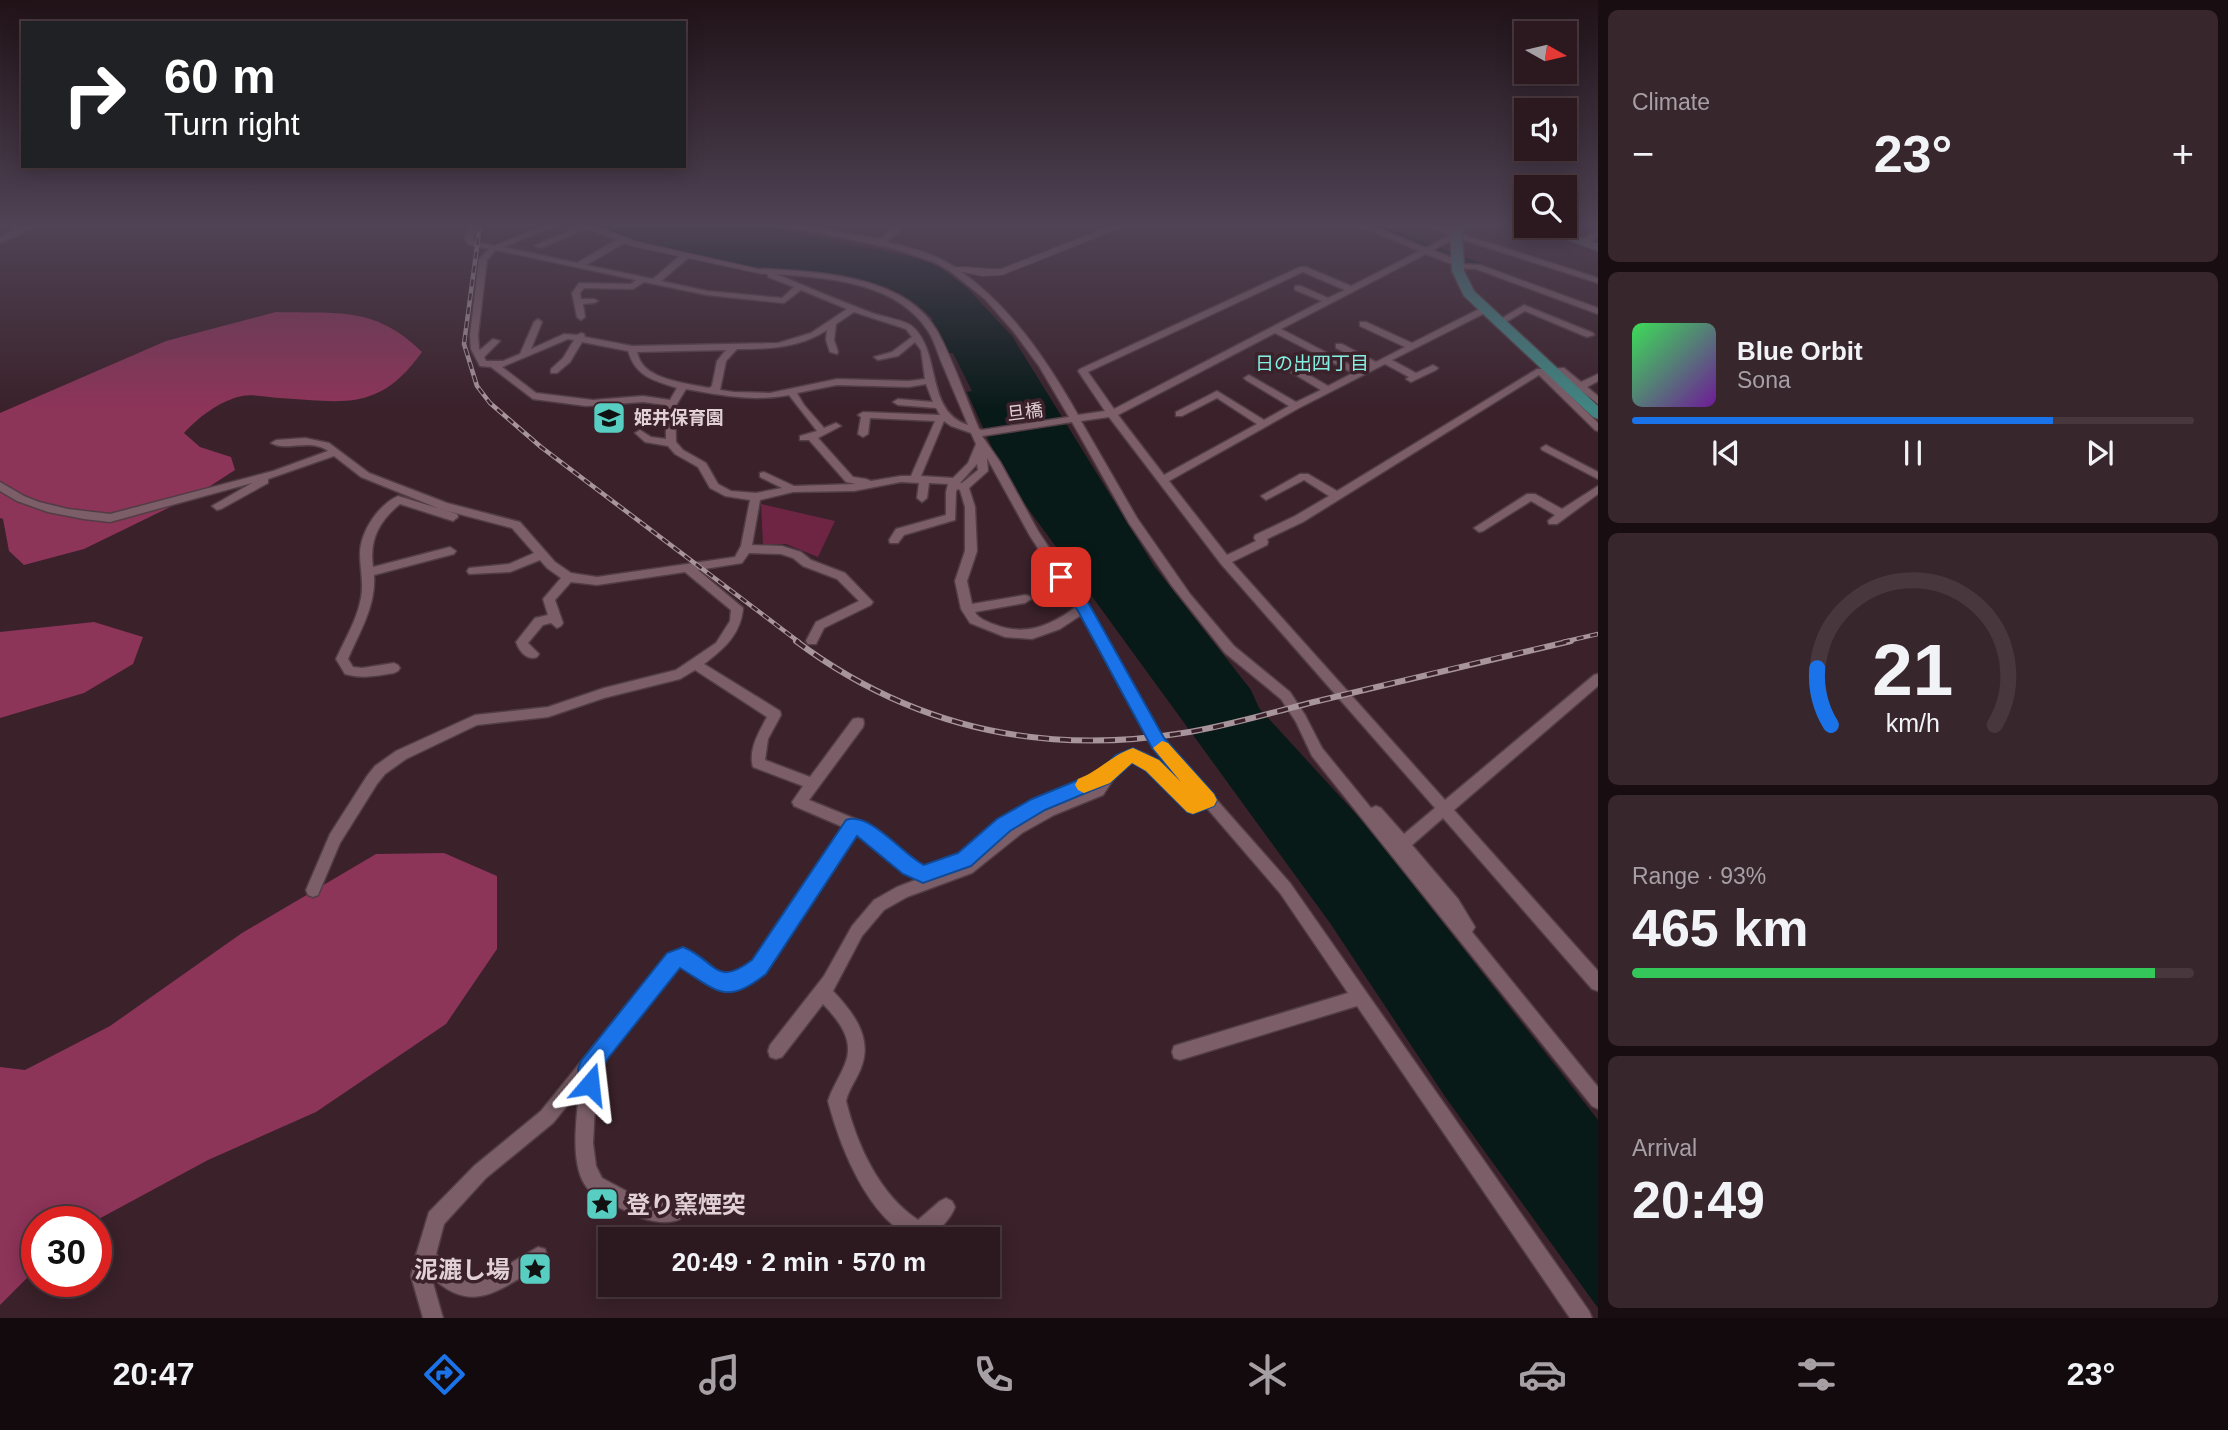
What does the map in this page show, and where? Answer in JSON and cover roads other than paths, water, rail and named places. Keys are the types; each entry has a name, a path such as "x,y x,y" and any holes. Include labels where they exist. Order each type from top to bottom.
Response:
{"main road":[{"path":"1464,286 1484,310 1545,371 1598,414"}],"street":[{"path":"480,286 474,335 478,357 483,364 494,365 559,337 581,336 632,349 761,347 799,341 832,323 853,307"},
{"path":"581,317 576,293 582,286"},
{"path":"595,286 635,286"},
{"path":"675,286 745,298 784,301 799,286 909,327 925,350 931,381 943,418 919,479 922,498"},
{"path":"873,286 914,309 932,330 979,437 1034,533 1083,608 1158,743 1285,888 1358,998 1582,1318"},
{"path":"971,286 1014,326 1077,421 1155,556 1242,661 1269,680 1291,703 1317,752 1598,1100"},
{"path":"1267,286 1083,371 1096,393 1225,561 1598,983"},
{"path":"1342,286 1353,290"},
{"path":"1077,421 1114,413 1362,286"},
{"path":"1527,286 1598,311"},
{"path":"1298,288 1330,302"},
{"path":"580,302 594,301"},
{"path":"1499,323 1524,308 1590,335"},
{"path":"1164,479 1296,406 1484,310"},
{"path":"524,354 538,322"},
{"path":"832,323 830,340 834,352"},
{"path":"1363,324 1413,347"},
{"path":"1276,330 1359,373"},
{"path":"537,347 544,334"},
{"path":"554,371 567,360 581,336"},
{"path":"878,357 895,354 917,337"},
{"path":"478,357 496,341"},
{"path":"761,347 775,350 802,346"},
{"path":"1339,346 1414,378 1433,369"},
{"path":"710,390 716,388 718,367 724,355 734,348"},
{"path":"632,349 637,365 643,371 683,386 759,397 837,382 909,384 931,381"},
{"path":"1277,360 1328,390"},
{"path":"494,365 533,396 592,402"},
{"path":"1225,561 1545,371 1561,370 1598,401"},
{"path":"1545,371 1598,428"},
{"path":"1581,386 1598,377"},
{"path":"1250,378 1296,406"},
{"path":"683,386 672,403 671,443 679,452 702,465 714,486 720,490 756,497 793,489 854,488 881,482 919,479 957,484 983,471 979,437"},
{"path":"792,391 794,400 813,418 822,432"},
{"path":"1179,414 1217,394 1264,424"},
{"path":"562,406 643,399 672,403"},
{"path":"898,402 939,405"},
{"path":"863,434 865,415 943,418 979,437"},
{"name":"旦橋","path":"979,437 1077,421"},
{"path":"836,426 807,438 850,480 881,482"},
{"path":"640,433 656,443 671,443"},
{"path":"276,443 326,444 349,466 375,479 444,506 492,518 524,530 541,555 568,577 597,581 738,560 747,549 752,504 756,497"},
{"path":"650,453 656,443"},
{"path":"1546,448 1598,476"},
{"path":"0,485 7,494 56,509 90,518 110,518 276,473 333,453"},
{"path":"846,467 857,479 881,482"},
{"path":"217,506 276,473"},
{"path":"764,475 793,489"},
{"path":"1266,496 1304,476 1335,495"},
{"path":"894,540 906,530 951,517 957,484"},
{"path":"957,484 972,522 971,551 961,581 967,609 974,620 1031,637 1064,623 1083,608"},
{"path":"1479,528 1531,496 1558,518 1598,489"},
{"path":"394,668 362,673 349,671 342,659 366,606 370,572 365,554 381,513 398,500 459,518 492,518"},
{"path":"747,549 782,550 797,555 807,563 841,576 867,602 820,625 812,641"},
{"path":"370,572 450,551"},
{"path":"473,571 510,568 541,555"},
{"path":"313,890 335,839 372,780 380,770 401,755 475,720 548,712 604,693 673,677 696,665 720,646 739,615 734,605 687,567"},
{"path":"533,654 524,648 522,642 539,621 556,621 549,598 568,577"},
{"path":"967,609 1025,599"},
{"path":"696,665 775,715 762,739 758,763 811,783"},
{"path":"1404,843 1598,679"},
{"path":"858,723 799,802 863,829 910,868 923,874 965,859 1003,825 1039,804 1104,777 1122,760 1133,755 1152,765 1193,806 1208,800"},
{"path":"776,1051 836,972 857,931 879,905 902,892 968,868 1017,828 1098,790 1104,777"},
{"path":"1346,788 1366,801 1453,904 1488,965"},
{"path":"433,1318 421,1276 424,1255 436,1219 460,1192 547,1117 589,1069 674,960 683,957 715,980 729,985 742,981 759,967 852,826"},
{"path":"822,991 850,1023 856,1039 855,1062 837,1101 874,1191 886,1208 916,1230 925,1229 946,1207"},
{"path":"1180,1052 1358,998"},
{"path":"589,1069 584,1143 587,1168 596,1184 641,1209 674,1213"},
{"path":"424,1255 454,1303 467,1307 478,1305 510,1275 538,1256"}],"railway":[{"path":"472,286 464,344 477,386 490,403 541,447 799,642"},
{"path":"1563,642 1598,634"},
{"path":"796,641 840,671 885,695 932,714 979,728 1028,737 1079,740 1130,739 1200,730 1571,641"}],"place":[{"name":"姫井保育園","path":"609,418"},
{"name":"登り窯煙突","path":"602,1204"},
{"name":"泥漉し場","path":"535,1269"}],"district":[{"name":"日の出四丁目","path":"1312,363"}]}
